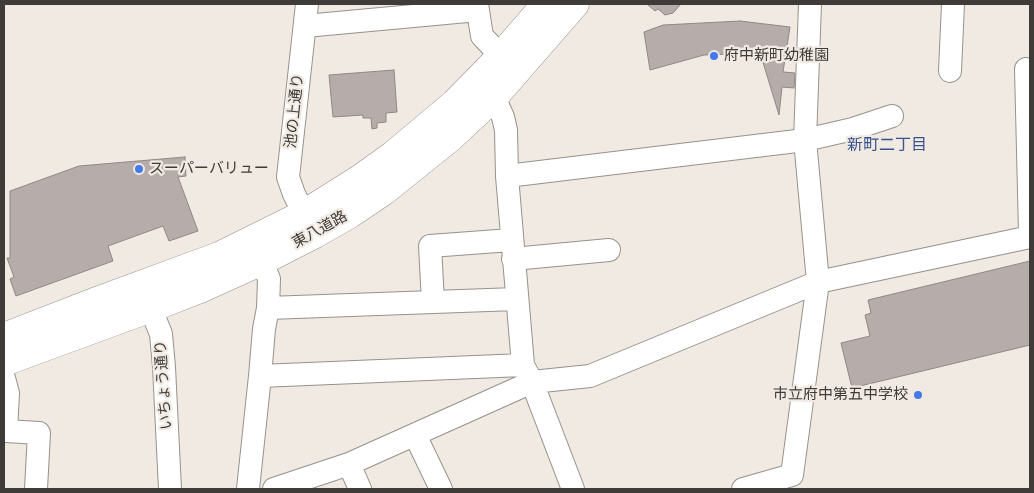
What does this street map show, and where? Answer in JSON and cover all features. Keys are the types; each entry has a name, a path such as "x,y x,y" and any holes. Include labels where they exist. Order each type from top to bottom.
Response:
{"main road":[{"name":"東八道路","path":"4,362 146,296 219,256 304,214 361,178 393,155 455,103 501,56 546,4"},
{"name":"東八道路","path":"6,332 146,296 262,261 343,218 384,191 450,138 494,97 576,4"}],"street":[{"name":"池の上通り","path":"304,214 288,177 307,4"},
{"path":"743,489 792,475 818,282 805,140 810,4"},
{"path":"950,71 953,4"},
{"path":"305,26 478,7 482,36 501,56"},
{"path":"1026,69 1030,233"},
{"path":"494,97 504,117 506,130 506,176 516,299 527,373 573,489"},
{"path":"506,176 805,140 853,129 892,116"},
{"path":"260,376 527,373 590,376 818,282 1030,237"},
{"path":"433,302 430,246 609,250"},
{"path":"248,489 264,329 268,308 269,279 262,261"},
{"name":"いちょう通り","path":"146,296 161,334 170,489"},
{"path":"268,308 516,299"},
{"path":"274,489 349,464 415,435 527,373"},
{"path":"4,378 8,393 6,431 39,434 36,489"},
{"path":"415,435 440,489"},
{"path":"349,464 360,489"}],"building":[{"path":"647,4 681,4 673,13 665,15 658,9 655,11"},
{"path":"740,21 790,27 783,72 795,73 794,88 782,87 779,115 762,59 730,54 704,55 650,70 644,32 663,25"},
{"path":"394,70 397,112 386,113 386,122 377,123 377,128 372,129 371,118 363,118 363,115 333,117 329,75"},
{"path":"185,157 186,176 178,177 198,231 169,241 163,226 108,246 113,261 16,296 10,279 14,277 7,258 10,258 10,191 79,166"},
{"path":"1030,261 1030,345 852,388 841,343 870,336 865,315 871,313 868,300"}],"place":[{"name":"府中新町幼稚園","path":"714,56"},
{"name":"スーパーバリュー","path":"139,169"},
{"name":"市立府中第五中学校","path":"918,395"}],"district":[{"name":"新町二丁目","path":"887,146"}]}
